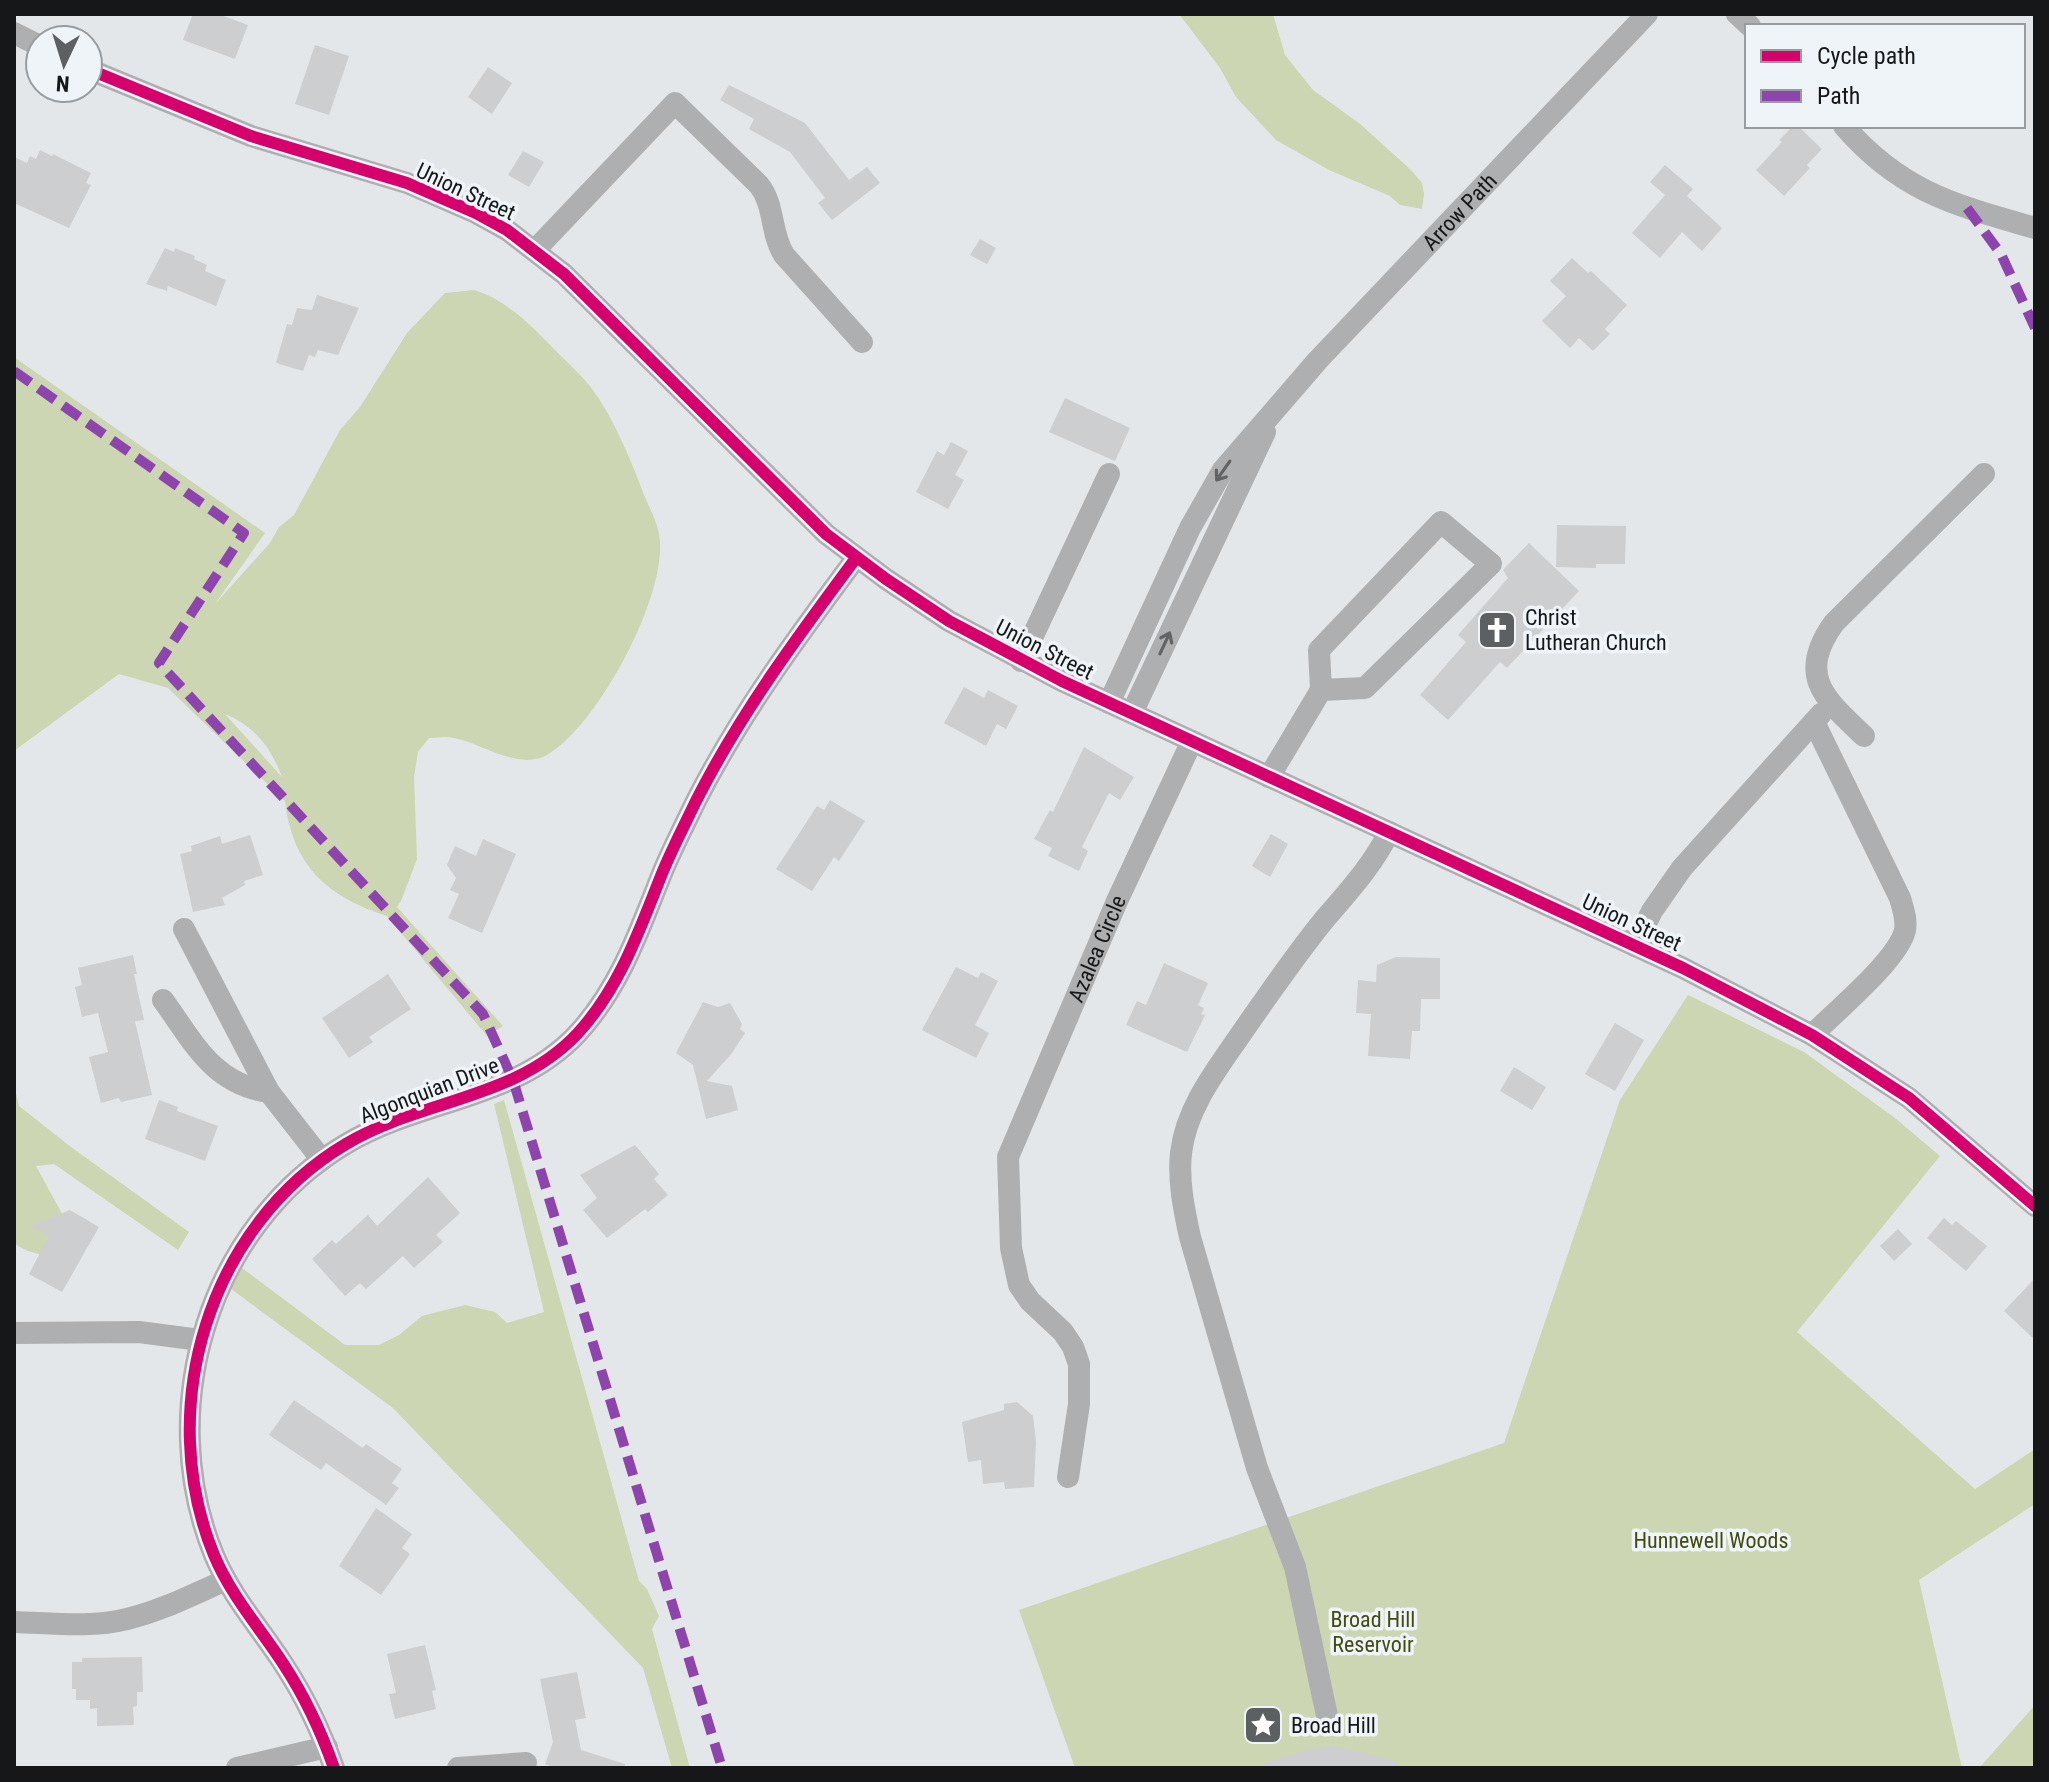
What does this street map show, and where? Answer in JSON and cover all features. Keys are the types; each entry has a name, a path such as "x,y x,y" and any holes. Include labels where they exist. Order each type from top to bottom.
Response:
{"street":[{"name":"Arrow Path","path":"1109,703 1205,499 1245,443 1318,360 1647,14"},
{"name":"Union Street","path":"104,76 251,136 430,192 476,213 535,250 591,300 793,504 856,558 949,621 1021,661 1635,946 1812,1035 1909,1098 2035,1206"},
{"path":"535,250 675,103 768,195 776,242 784,255 862,342"},
{"path":"1846,128 1883,166 1904,180 1967,208 2035,228"},
{"name":"Arrow Path","path":"1132,713 1274,412"},
{"path":"1021,661 1109,474"},
{"path":"1864,736 1830,704 1820,689 1815,674 1817,654 1825,635 1984,474"},
{"path":"1269,777 1321,690 1319,650 1441,522 1491,564 1365,688 1321,690"},
{"name":"Algonquian Drive","path":"330,1758 300,1690 226,1580 203,1522 191,1463 193,1373 200,1340 224,1278 240,1250 276,1203 322,1160 373,1130 487,1092 513,1080 557,1052 584,1026 620,974 666,865 717,762 757,697 856,558"},
{"path":"1635,946 1652,911 1673,879 1830,704"},
{"path":"1812,1035 1890,958 1905,930 1900,898 1814,722"},
{"name":"Azalea Circle","path":"1068,1477 1079,1404 1079,1364 1063,1332 1030,1301 1019,1285 1011,1248 1008,1157 1117,901 1192,741"},
{"path":"1329,1725 1295,1567 1257,1468 1190,1237 1183,1208 1181,1152 1187,1126 1217,1069 1290,962 1371,863 1389,832"},
{"path":"184,929 269,1092 322,1160"},
{"path":"163,1000 197,1047 221,1073 241,1085 269,1092"},
{"path":"14,1333 139,1332 200,1340"},
{"path":"14,1622 99,1623 125,1620 226,1580"},
{"path":"237,1768 330,1758"},
{"path":"458,1768 526,1763"}],"green space":[{"path":"1179,14 1273,14 1285,55 1313,90 1359,123 1422,183 1422,209 1400,205 1390,196 1329,170 1276,140 1236,97 1220,68"},
{"path":"474,290 499,301 531,326 587,382 621,439 659,534 659,559 642,622 607,688 567,740 547,755 524,760 448,737 429,738 418,752 414,777 417,859 397,907 503,1026 487,1036 387,916 347,899 316,875 295,843 285,801 168,688 119,674 14,751 14,357 265,533 215,604 270,543 279,527 294,515 340,430 360,407 407,333 445,293","holes":["225,714 261,739 282,777"]},
{"name":"Hunnewell Woods","path":"1688,995 1804,1052 1895,1118 1940,1156 1797,1332 1975,1489 2035,1449 2035,1504 1919,1580 1962,1768 1075,1768 1019,1610 1504,1443 1620,1100"},
{"path":"14,1085 19,1106 189,1232 178,1250 54,1164 36,1166 66,1221 67,1262 14,1244"},
{"path":"504,1100 639,1581 647,1589 659,1616 652,1629 690,1768 672,1768 643,1668 393,1408 231,1289 242,1268 345,1345 379,1345 399,1335 422,1316 465,1305 495,1312 507,1323 544,1312 494,1104"},
{"path":"2035,1705 2035,1768 1979,1768"}],"building":[{"path":"193,14 218,14 248,25 235,59 183,40"},
{"path":"315,45 349,56 329,115 295,104"},
{"path":"488,67 512,83 492,114 468,97"},
{"path":"729,85 805,123 849,180 867,167 880,183 832,220 818,203 825,198 790,152 749,129 754,119 720,100"},
{"path":"1791,128 1800,128 1822,149 1807,165 1810,168 1784,196 1756,170 1782,142 1779,140"},
{"path":"40,150 91,173 86,183 91,185 69,228 14,203 14,157 27,163 30,156 36,159"},
{"path":"523,151 544,162 529,187 508,175"},
{"path":"1665,165 1693,189 1687,196 1722,228 1702,251 1682,232 1660,258 1632,233 1665,195 1650,182"},
{"path":"980,239 996,248 987,264 970,255"},
{"path":"165,248 174,252 175,248 195,256 194,259 207,265 205,271 226,280 216,306 168,286 167,291 146,284"},
{"path":"1572,258 1588,273 1591,271 1627,305 1605,329 1610,334 1593,351 1579,338 1570,348 1542,321 1566,296 1550,281"},
{"path":"317,295 359,308 338,355 318,350 315,357 309,355 303,371 276,363 287,324 292,325 297,308 312,310"},
{"path":"1065,398 1130,428 1115,461 1049,432"},
{"path":"951,442 968,451 955,475 964,480 948,509 916,492 937,451 944,455"},
{"path":"1557,525 1626,526 1625,564 1596,564 1596,568 1556,567"},
{"path":"1529,543 1579,591 1507,668 1500,662 1448,720 1420,695 1466,642 1458,635 1508,578 1503,570"},
{"path":"964,687 984,698 988,690 1018,706 1006,729 997,724 986,746 944,723"},
{"path":"1084,747 1134,777 1120,800 1109,793 1082,847 1088,851 1079,871 1048,856 1052,848 1034,839 1050,810 1053,812"},
{"path":"830,800 865,821 839,861 834,857 812,891 776,869 817,806 824,810"},
{"path":"1271,834 1288,844 1270,877 1252,866"},
{"path":"250,835 263,875 244,881 245,885 222,898 225,905 193,912 180,854 192,851 191,846 220,836 222,844"},
{"path":"483,839 516,854 482,933 448,918 459,894 450,890 456,878 447,865 455,846 476,856"},
{"path":"133,955 144,1020 135,1021 152,1095 101,1103 89,1057 108,1052 98,1013 82,1017 75,987 82,985 78,968"},
{"path":"1396,957 1440,958 1440,999 1421,999 1420,1031 1412,1031 1410,1059 1368,1056 1371,1014 1356,1013 1358,980 1376,982 1377,965"},
{"path":"1164,963 1208,983 1198,1005 1204,1008 1201,1014 1205,1015 1187,1052 1126,1025 1137,1001 1146,1005"},
{"path":"956,967 978,978 981,972 998,981 975,1025 989,1033 976,1058 922,1030"},
{"path":"388,974 411,1009 369,1037 373,1042 349,1058 322,1018"},
{"path":"703,1002 718,1007 730,1003 742,1024 740,1029 745,1033 707,1081 732,1086 738,1110 706,1119 693,1065 676,1053"},
{"path":"1615,1023 1644,1040 1615,1091 1585,1074"},
{"path":"1514,1067 1546,1087 1532,1110 1500,1091"},
{"path":"159,1100 178,1107 177,1111 218,1126 205,1161 145,1139"},
{"path":"635,1145 659,1174 654,1179 668,1195 607,1238 583,1210 597,1198 580,1175"},
{"path":"428,1177 460,1213 436,1235 443,1242 414,1268 403,1256 366,1289 360,1283 345,1296 312,1259 332,1240 336,1244 368,1215 377,1226"},
{"path":"70,1210 99,1227 62,1292 29,1274 49,1236 31,1226"},
{"path":"1944,1218 1952,1225 1956,1221 1987,1246 1966,1271 1927,1238"},
{"path":"1898,1229 1912,1244 1894,1261 1880,1246"},
{"path":"2035,1278 2035,1340 2004,1311"},
{"path":"294,1400 363,1448 366,1444 402,1469 392,1483 399,1488 386,1505 326,1463 321,1470 269,1435"},
{"path":"1017,1402 1033,1416 1036,1442 1034,1487 1005,1489 1004,1482 983,1484 981,1460 968,1462 962,1422 1004,1410 1004,1404"},
{"path":"376,1508 412,1534 402,1548 410,1554 381,1595 339,1566"},
{"path":"425,1645 436,1690 432,1691 436,1709 395,1719 389,1694 396,1693 387,1654"},
{"path":"142,1657 143,1692 137,1692 137,1706 133,1707 134,1725 97,1726 97,1708 90,1709 90,1700 76,1700 76,1689 72,1689 72,1662 82,1662 82,1658"},
{"path":"577,1672 586,1718 575,1720 581,1750 625,1764 624,1768 557,1768 545,1764 553,1742 540,1679"},
{"path":"1334,1746 1399,1762 1398,1768 1266,1768 1265,1763 1315,1748"}],"marked path":[{"path":"1967,208 2001,254 2035,328"},
{"path":"14,371 244,533 159,663 483,1014 513,1080 722,1768"}],"cycle path":[{"path":"104,76 251,136 407,183 507,230 564,274 826,534 949,621 1062,681 1683,968 1812,1035 1909,1098 2035,1206"},
{"path":"334,1768 299,1689 221,1570 197,1499 190,1441 193,1382 206,1326 228,1272 259,1222 298,1179 346,1144 405,1117 497,1086 553,1055 578,1033 618,976 675,844 731,737 791,646 856,558"}],"place":[{"name":"Christ Lutheran Church","path":"1497,630"},
{"name":"Broad Hill","path":"1263,1725"}],"park label":[{"name":"Broad Hill Reservoir","path":"1373,1632"}]}
